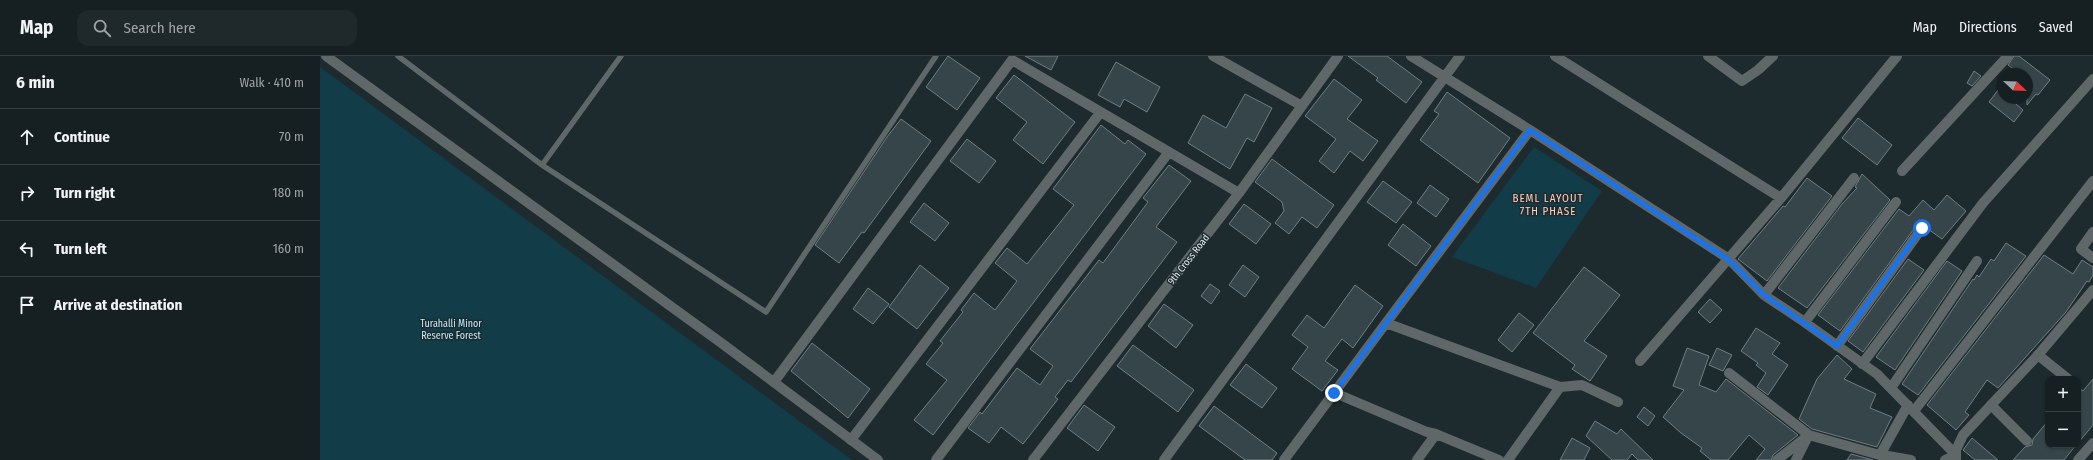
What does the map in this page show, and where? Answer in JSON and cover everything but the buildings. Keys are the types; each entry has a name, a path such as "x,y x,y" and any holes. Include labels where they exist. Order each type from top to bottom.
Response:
{"street":[{"path":"326,56 774,382 878,460"},
{"path":"1213,56 1302,106"},
{"name":"9th Cross Road","path":"1034,460 1239,193 1338,56"},
{"path":"1411,56 1530,130 1729,260 1764,295 1805,322 1877,374 1956,457"},
{"path":"1164,460 1460,56"},
{"path":"1555,56 1781,198"},
{"path":"1708,56 1742,80 1758,70 1773,56"},
{"path":"1640,361 1729,260 1897,56"},
{"path":"1902,171 2008,56"},
{"path":"774,382 1009,58 1239,193"},
{"path":"1862,364 1983,203 2093,79"},
{"path":"851,440 1100,112"},
{"path":"1284,460 1530,130"},
{"path":"936,460 1169,152"},
{"path":"1764,295 1854,178"},
{"path":"1880,455 1911,408 2093,181"},
{"path":"1805,322 1896,202"},
{"path":"1837,346 1922,228"},
{"path":"2093,232 2080,249 2093,258"},
{"path":"1891,388 1977,261"},
{"path":"1956,457 1960,440 2091,297"},
{"path":"1386,323 1560,387 1582,385 1618,402"},
{"path":"2038,355 2064,376"},
{"path":"1729,373 1809,434 1880,455 1911,460"},
{"path":"1508,460 1560,387"},
{"path":"1334,393 1499,460"},
{"path":"1991,405 2027,442"},
{"path":"1417,460 1436,434"},
{"path":"1777,460 1809,434"},
{"path":"1796,460 1809,434"},
{"path":"2078,460 2093,443"},
{"path":"1945,460 1956,457"}],"lane":[{"path":"398,56 542,165 766,312 936,56"},
{"path":"542,165 621,56"}],"green space":[{"name":"Turahalli Minor Reserve Forest","path":"320,67 852,460 320,460"},
{"path":"1534,147 1602,191 1536,288 1452,257"}],"district":[{"name":"BEML LAYOUT 7TH PHASE","path":"1548,204"}],"route":[{"path":"1334,393 1530,130 1729,260 1764,295 1837,346 1922,228"}]}
